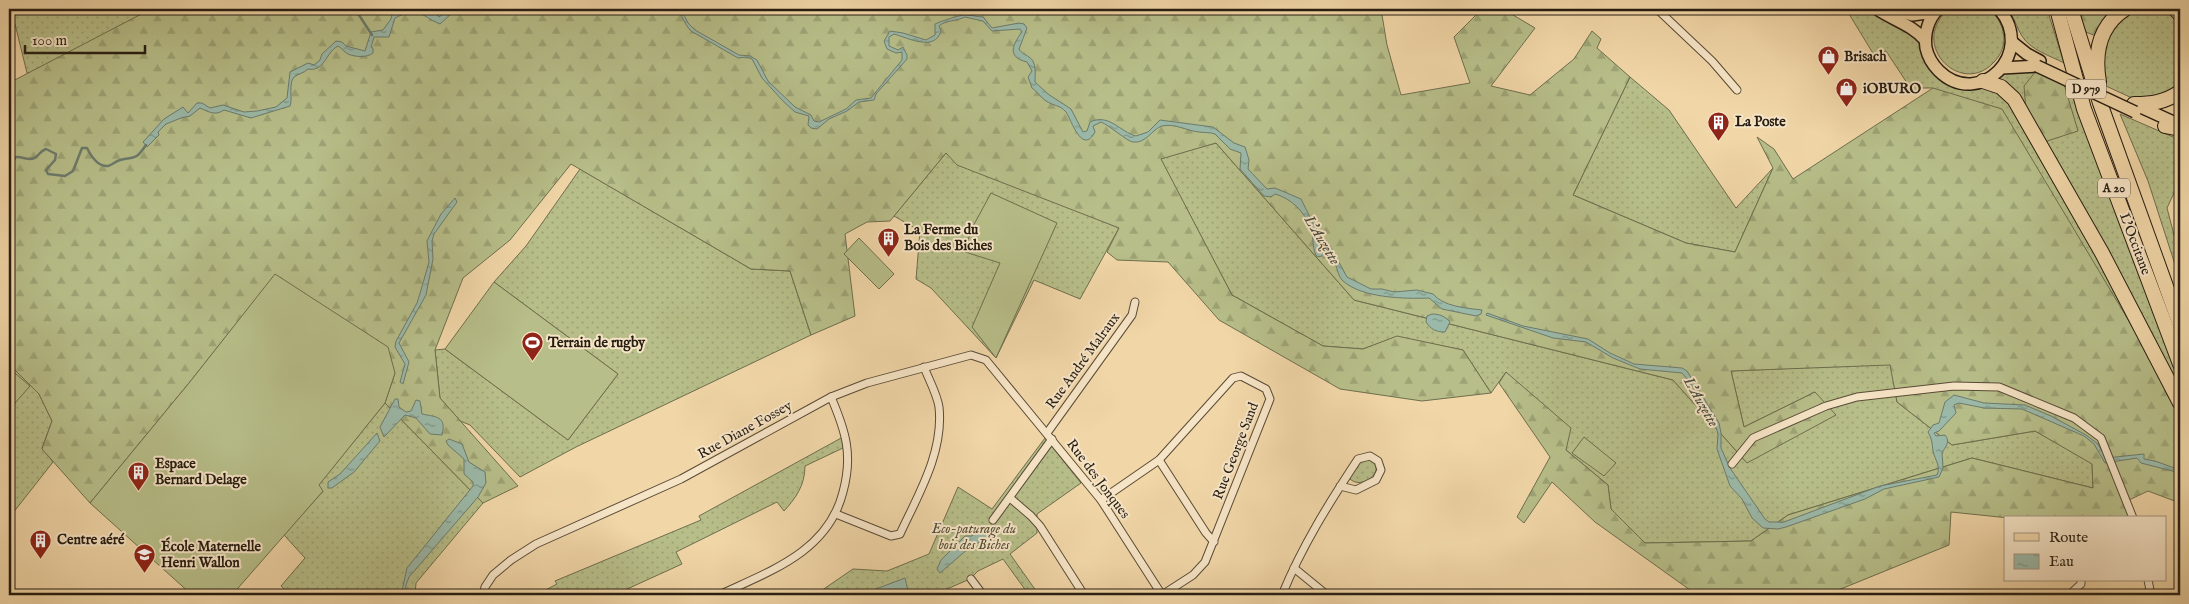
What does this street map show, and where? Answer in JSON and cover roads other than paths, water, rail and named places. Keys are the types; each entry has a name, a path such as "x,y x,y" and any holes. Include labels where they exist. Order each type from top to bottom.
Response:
{"highway":[{"name":"L'Occitane","path":"2056,9 2084,109 2180,364"},
{"name":"L'Occitane","path":"2071,9 2105,115 2180,325"},
{"path":"2105,115 2098,76 2097,53 2103,30 2113,17 2125,9"},
{"path":"2175,9 2180,14"},
{"path":"1983,81 2001,87 2014,99 2102,253 2180,403"},
{"path":"2134,108 2169,99 2180,92"},
{"path":"2165,126 2180,131"}],"main road":[{"path":"1877,9 1913,29 1925,40"},
{"path":"1891,9 1912,15 1936,10"},
{"path":"1936,10 1927,25 1925,40 1927,53 1934,66 1943,75 1956,81 1969,83 1983,81 2002,68 2010,56 2012,42 2008,22 1999,9"},
{"name":"D 979","path":"2012,42 2039,64 2134,108 2180,125"},
{"name":"D 979","path":"2002,68 2039,64"},
{"name":"D 979","path":"2134,108 2165,126"}],"street":[{"path":"1656,9 1712,62 1737,90"},
{"name":"Rue André Malraux","path":"993,520 1010,498 1049,436 1132,315 1135,302"},
{"name":"Rue Diane Fossey","path":"483,595 493,575 511,560 536,544 682,479 831,397 867,383 965,356 978,356 986,360 1025,407"},
{"path":"836,514 891,536 900,534 927,474 940,434 938,405 924,367"},
{"name":"Rue George Sand","path":"1102,500 1159,460 1232,378 1241,376 1266,389 1270,400 1205,562 1193,575 1162,595"},
{"path":"1732,464 1753,438 1826,406 1857,397 1954,386 1999,387 2074,418 2101,438 2132,516"},
{"path":"719,595 783,564 808,548 824,532 836,514 848,472 848,445 842,422 831,397"},
{"name":"Rue des Jonques","path":"1025,407 1102,500 1162,595"},
{"path":"1282,595 1307,539 1340,486 1358,459 1370,456 1378,461 1380,470 1376,480 1356,490 1340,486"},
{"path":"1159,460 1206,533 1214,542"},
{"path":"1010,498 1040,526 1084,595"},
{"path":"1294,568 1327,595"},
{"path":"971,579 983,595"},
{"path":"2069,595 2081,582"},
{"path":"2148,582 2151,595"}],"water":[{"path":"427,9 436,13 439,17 447,9 452,9 451,14 440,24 415,12 403,14 395,18 389,37 374,37 371,47 373,48 373,53 368,56 351,55 338,46 318,68 308,69 294,77 291,83 290,106 251,118 224,110 215,113 200,108 190,116 166,124 158,132 159,135 147,147 143,142 164,119 183,107 188,113 197,103 202,103 210,108 223,105 244,112 276,107 287,98 290,72 308,63 314,65 320,60 322,54 336,41 365,51 371,32 383,30 391,19 393,10"},
{"path":"676,9 681,9 688,23 695,30 739,55 750,56 757,60 768,81 795,107 811,115 814,121 819,122 846,109 856,100 871,98 902,60 902,52 896,53 887,49 884,41 890,31 926,40 935,35 935,24 964,15 983,17 992,28 1019,23 1024,24 1027,28 1019,49 1032,59 1035,68 1035,82 1048,94 1071,109 1083,132 1087,131 1090,122 1097,120 1109,121 1136,136 1148,132 1160,120 1213,127 1234,143 1245,147 1249,160 1248,169 1267,189 1275,188 1301,199 1314,225 1330,246 1347,277 1371,289 1394,292 1417,290 1433,294 1448,304 1482,310 1481,314 1476,316 1442,309 1429,298 1384,296 1351,287 1341,279 1335,264 1327,255 1317,257 1314,251 1310,227 1299,209 1282,196 1275,194 1271,197 1264,196 1240,169 1241,153 1230,149 1215,134 1167,125 1158,128 1142,141 1133,142 1101,122 1093,126 1095,132 1090,138 1086,140 1081,138 1066,112 1044,100 1032,88 1028,77 1032,71 1027,62 1016,57 1013,50 1022,32 1020,29 992,31 983,21 965,17 939,26 941,31 933,41 920,42 894,34 889,37 889,46 898,50 903,47 907,59 876,94 874,100 859,102 847,111 829,119 817,129 811,128 808,125 809,116 795,112 783,101 762,78 752,59 747,57 738,58 691,31"},
{"path":"455,198 457,202 434,234 432,241 433,259 426,295 399,343 409,362 403,384 400,382 405,364 395,347 396,341 417,303 429,262 427,241 441,214"},
{"path":"1487,313 1523,326 1588,339 1610,353 1634,364 1682,368 1687,371 1719,423 1721,448 1730,468 1769,522 1784,522 1880,486 1937,475 1938,466 1928,432 1933,425 1939,423 1945,402 1954,395 1984,403 2025,405 2051,416 2086,435 2098,444 2106,458 2144,454 2144,459 2180,470 2180,473 2141,463 2137,458 2105,463 2094,444 2084,436 2022,409 1984,408 1959,403 1954,405 1956,413 1939,431 1934,433 1936,436 1945,435 1947,438 1947,444 1942,453 1943,468 1939,477 1884,489 1865,499 1786,527 1778,529 1763,528 1752,518 1742,499 1730,486 1717,449 1718,434 1715,424 1689,381 1682,373 1640,369 1613,358 1586,342 1553,338 1486,315"},
{"path":"1432,314 1442,316 1450,322 1445,332 1434,330 1426,322 1427,316"},
{"path":"395,399 398,399 399,407 406,412 411,411 416,400 420,401 422,414 439,418 442,421 442,435 430,434 416,418 405,415 384,437 380,427"},
{"path":"377,433 380,441 354,472 332,488 328,488 328,482 340,474"},
{"path":"449,439 462,444 469,462 485,472 486,483 478,497 409,577 405,595 401,595 407,568 473,486 473,482 464,474 464,459 448,445 446,441"},
{"path":"982,527 986,529 990,537 970,547 940,573 937,569 941,560 965,536 972,536"},
{"path":"905,578 909,595 860,595"}],"waterway":[{"path":"355,9 372,35"},
{"name":"L'Auzette","path":"9,166 16,157 34,158 46,149 56,154 55,160 46,170 48,174 65,176 73,171 82,148 87,148 98,163 108,166 120,160 135,157 140,154 146,145"}],"place":[{"name":"Brisach","path":"1828,76"},
{"name":"iOBURO","path":"1847,108"},
{"name":"La Poste","path":"1719,141"},
{"name":"La Ferme du Bois des Biches","path":"888,257"},
{"name":"Terrain de rugby","path":"532,362"},
{"name":"Espace Bernard Delage","path":"139,491"},
{"name":"Centre aéré","path":"41,559"},
{"name":"École Maternelle Henri Wallon","path":"145,574"}],"park label":[{"name":"Eco-paturage du bois des Biches","path":"974,538"}]}
